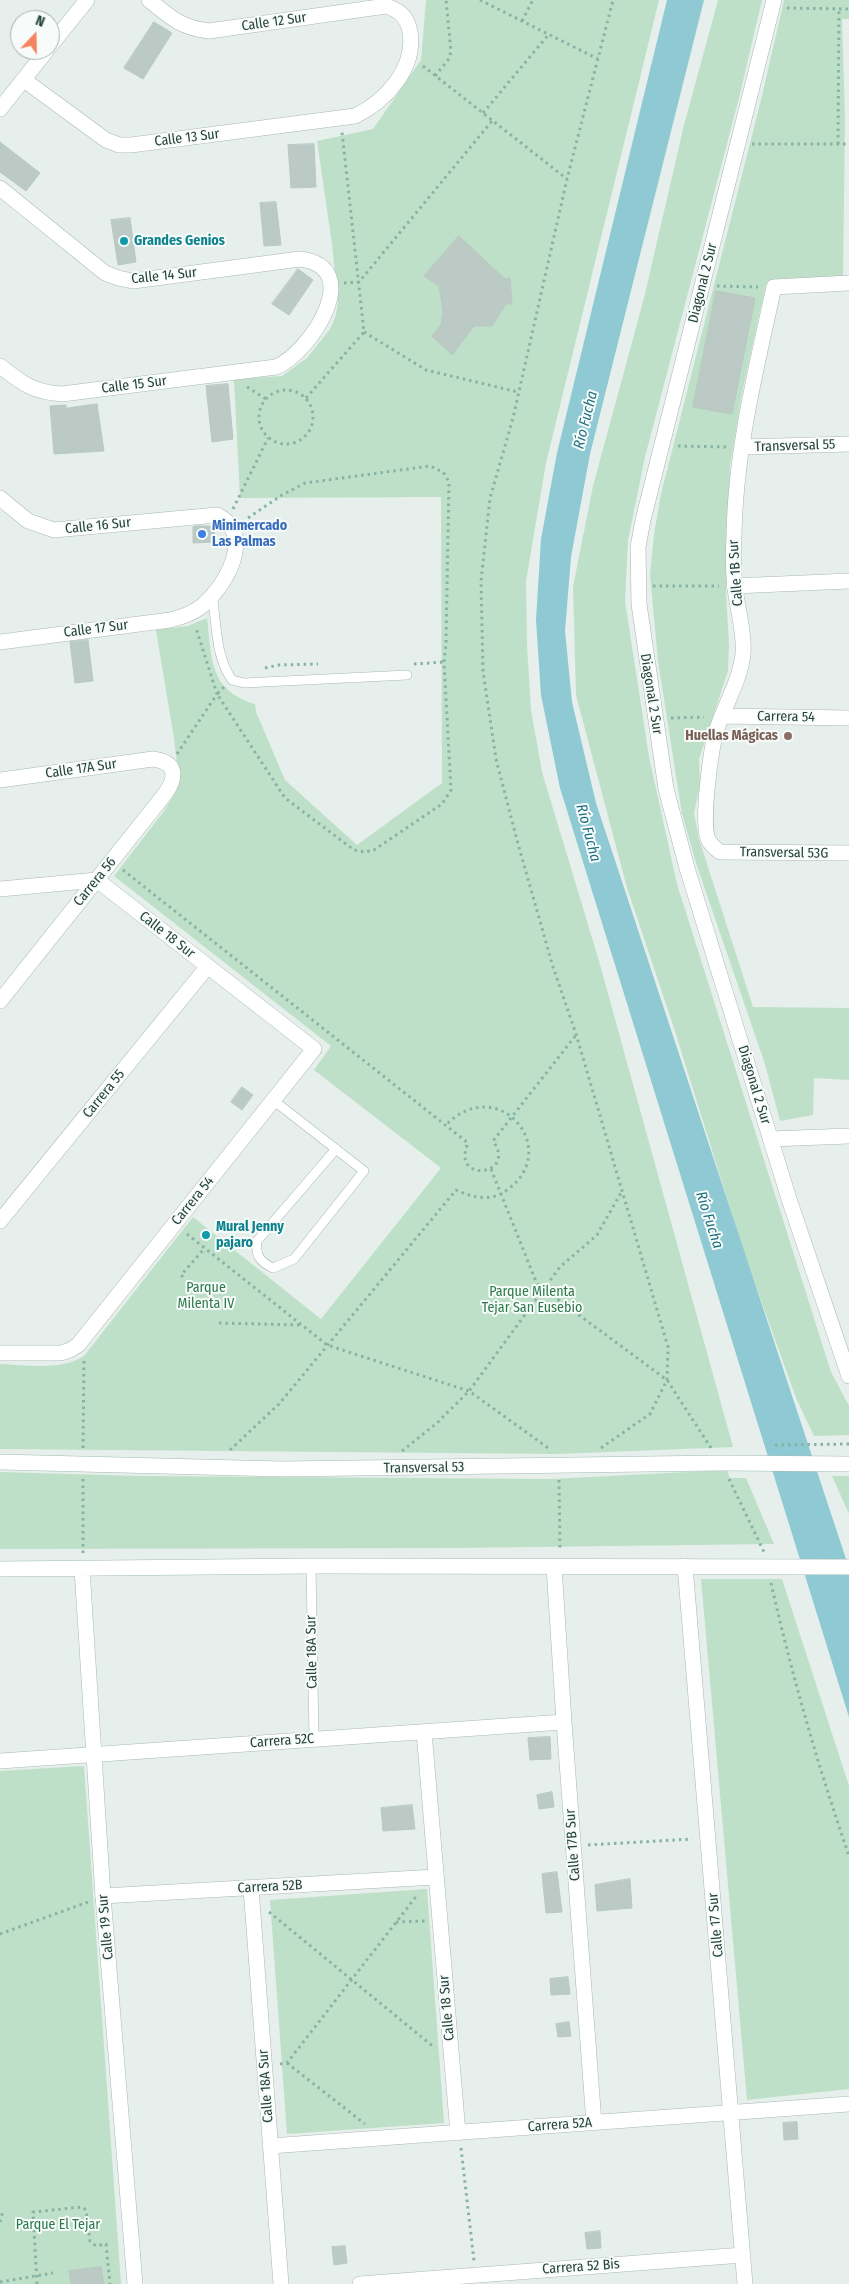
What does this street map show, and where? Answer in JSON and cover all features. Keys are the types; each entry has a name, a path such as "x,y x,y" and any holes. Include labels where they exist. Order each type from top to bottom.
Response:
{"street":[{"path":"60,34 87,0"},
{"name":"Calle 12 Sur","path":"149,0 178,23 194,29 209,31 386,6 396,9 405,17 410,29 410,57"},
{"name":"Diagonal 2 Sur","path":"773,4 638,547 638,586 644,654 666,789 685,861 770,1139 849,1376"},
{"name":"Calle 13 Sur","path":"24,80 106,140 119,145 131,145 341,118 368,109 380,99 402,74 410,57"},
{"path":"0,109 39,60"},
{"name":"Calle 14 Sur","path":"0,188 106,273 118,278 133,281 300,260 310,261 325,271 330,284 329,304 322,321 296,354 276,367"},
{"path":"774,287 849,284"},
{"name":"Calle 1B Sur","path":"720,852 708,841 706,830 707,786 712,746 741,668 743,652 734,586 734,536 742,447 757,364 774,287"},
{"name":"Calle 15 Sur","path":"0,366 25,386 42,392 62,394 276,367"},
{"name":"Transversal 55","path":"742,447 849,444"},
{"name":"Calle 16 Sur","path":"0,498 28,521 54,530 205,514 217,515 230,524"},
{"path":"191,613 212,595 234,559 236,543 230,524"},
{"path":"734,586 849,582"},
{"name":"Calle 17 Sur","path":"0,642 170,620 191,613"},
{"name":"Carrera 54","path":"723,716 849,718"},
{"name":"Calle 17A Sur","path":"0,780 153,759 166,763"},
{"name":"Carrera 56","path":"0,1001 172,784 174,774 166,763"},
{"name":"Transversal 53G","path":"720,852 849,853"},
{"path":"0,889 97,880"},
{"name":"Calle 18 Sur","path":"97,880 314,1049"},
{"name":"Carrera 55","path":"0,1221 208,966"},
{"name":"Carrera 54","path":"0,1353 61,1352 70,1350 78,1345 314,1049"},
{"path":"770,1139 849,1136"},
{"name":"Transversal 53","path":"0,1462 282,1469 736,1463 845,1464"},
{"path":"0,1569 310,1566 685,1566 766,1560 785,1567 849,1567"},
{"name":"Calle 17B Sur","path":"558,1566 564,1722 594,2123"},
{"name":"Calle 17 Sur","path":"685,1566 745,2284"},
{"name":"Calle 19 Sur","path":"82,1569 103,1896 135,2284"},
{"name":"Carrera 52C","path":"0,1761 564,1722"},
{"name":"Calle 18 Sur","path":"424,1732 433,1877 440,1921 458,2133"},
{"name":"Carrera 52B","path":"103,1896 251,1893 433,1877"},
{"name":"Calle 18A Sur","path":"251,1893 281,2284"},
{"name":"Carrera 52A","path":"270,2146 849,2104"},
{"name":"Carrera 52 Bis","path":"360,2284 743,2255"}],"lane":[{"path":"212,595 220,655 224,669 232,680 244,683 407,675"},
{"path":"273,1100 336,1149 364,1171 294,1259 273,1268 263,1264 256,1252 257,1241 336,1149"},
{"name":"Calle 18A Sur","path":"310,1566 314,1739"}],"path":[{"path":"435,76 448,60 451,52 446,0"},
{"path":"480,0 598,59"},
{"path":"522,21 533,0"},
{"path":"595,1453 650,1414 667,1380 668,1347 576,1034 553,967 496,758 483,671 481,581 490,498 518,392 567,179 613,0"},
{"path":"773,4 849,9"},
{"path":"838,144 839,9"},
{"path":"483,113 549,34"},
{"path":"410,57 567,179"},
{"path":"306,398 364,332 341,118"},
{"path":"359,282 492,121"},
{"path":"738,144 849,144"},
{"path":"702,286 774,287"},
{"path":"364,332 426,370 518,392"},
{"path":"282,391 291,391 306,398 313,416 312,425 302,439 285,444 268,438 259,422 259,414 266,399 282,391"},
{"path":"230,524 268,438"},
{"path":"662,445 742,447"},
{"path":"191,613 217,694 284,798 354,850 365,852 374,850 442,804 451,790 444,662 446,642 448,482 443,472 430,466 305,483 230,524"},
{"path":"638,586 734,586"},
{"path":"166,763 217,694"},
{"path":"654,718 723,716"},
{"path":"112,861 468,1143 464,1152 466,1162 472,1169 482,1172 491,1169 496,1163 499,1155 493,1141 576,1034"},
{"path":"230,1450 278,1404 456,1190 471,1197 487,1198 503,1194 518,1183 527,1167 529,1148 524,1131 512,1116 499,1109 476,1107 455,1115 445,1126"},
{"path":"491,1169 503,1194 537,1284 667,1380"},
{"path":"400,1453 437,1423 469,1392 560,1267 598,1235 622,1190"},
{"path":"175,1224 328,1345 469,1392 558,1454 558,1566"},
{"path":"183,1277 181,1275 205,1248"},
{"path":"219,1323 302,1325"},
{"path":"769,1446 849,1444"},
{"path":"766,1560 785,1646 820,1772 849,1856"},
{"path":"573,1846 708,1838"},
{"path":"264,2066 286,2063 433,1877"},
{"path":"251,1893 352,1980 452,2062"},
{"path":"0,1934 103,1896"},
{"path":"396,1922 440,1921"},
{"path":"286,2063 384,2138"},
{"path":"458,2133 476,2275"},
{"path":"37,2284 33,2212 82,2207 86,2210 90,2241 96,2246 106,2244 110,2284"},
{"path":"0,2222 3,2211"},
{"path":"0,2282 53,2273"}],"green space":[{"name":"Parque Milenta Tejar San Eusebio","path":"426,0 659,0 546,463 526,581 527,646 531,710 542,772 599,961 733,1447 558,1454 0,1449 0,1364 43,1366 65,1364 84,1356 193,1217 321,1319 441,1168 314,1070 331,1046 114,876 164,811 177,790 178,772 174,738 156,630 188,626 207,618 212,660 216,671 221,681 229,690 240,698 255,704 256,712 285,780 357,845 442,783 441,497 240,498 234,379 282,376 307,358 330,329 336,315 338,303 332,244 317,141 373,129 421,60"},
{"path":"718,0 762,0 740,94 645,457 628,540 625,601 649,757 677,884 831,1372 849,1406 849,1435 814,1436 796,1398 744,1253 673,1025 627,888 576,695 573,587 593,486 644,298 684,125"},
{"path":"784,0 849,0 849,19 842,19 845,118 843,278 766,284 742,393 730,466 726,593 729,645 728,671 699,759 700,785 694,813 699,839 753,1007 849,1008 849,1080 814,1078 813,1115 780,1121 765,1064 697,866 682,814 658,661 650,575 654,534 661,494 762,96"},
{"path":"727,1470 730,1478 746,1478 774,1544 452,1548 0,1549 0,1472 139,1476 550,1479"},
{"path":"832,1476 849,1476 849,1514"},
{"path":"701,1579 782,1579 849,1786 849,2089 747,2100"},
{"name":"Parque El Tejar","path":"84,1766 121,2284 0,2284 0,1771"},
{"path":"427,1889 444,2123 287,2134 270,1900"}],"water":[{"name":"Río Fucha","path":"667,0 704,0 590,454 571,557 565,631 572,702 596,803 849,1568 849,1717 560,788 541,695 536,620 541,539 557,453"}],"building":[{"path":"154,22 172,33 143,79 124,68"},
{"path":"0,142 40,173 26,191 0,172"},
{"path":"314,144 316,187 291,188 288,145"},
{"path":"276,202 281,245 264,246 260,203"},
{"name":"Grandes Genios","path":"130,218 136,262 118,265 111,220"},
{"path":"459,236 505,279 510,278 512,304 506,304 492,326 474,326 452,355 432,336 441,325 443,311 439,286 424,276"},
{"path":"298,269 313,280 289,315 272,304"},
{"path":"716,291 755,298 732,414 693,407"},
{"path":"228,384 233,439 212,442 206,386"},
{"path":"97,404 104,451 54,454 50,406 66,405 66,408"},
{"path":"214,526 215,542 193,543 193,527"},
{"path":"88,640 93,681 75,683 70,642"},
{"path":"242,1087 253,1095 242,1110 231,1102"},
{"path":"550,1737 551,1759 530,1760 528,1738"},
{"path":"552,1792 554,1807 539,1809 537,1795"},
{"path":"412,1805 415,1829 383,1831 381,1808"},
{"path":"557,1872 562,1912 546,1913 542,1874"},
{"path":"630,1879 632,1908 597,1911 595,1885"},
{"path":"568,1977 570,1994 551,1995 550,1979"},
{"path":"569,2022 571,2036 558,2037 556,2024"},
{"path":"797,2122 798,2139 784,2140 783,2123"},
{"path":"600,2231 601,2248 587,2249 585,2233"},
{"path":"345,2246 347,2263 334,2265 332,2247"},
{"path":"101,2267 104,2284 71,2284 69,2271"}],"place":[{"name":"Grandes Genios","path":"124,241"},
{"name":"Minimercado Las Palmas","path":"202,534"},
{"name":"Huellas Mágicas","path":"788,736"},
{"name":"Mural Jenny pajaro","path":"206,1235"}],"park label":[{"name":"Parque Milenta IV","path":"206,1296"}]}
